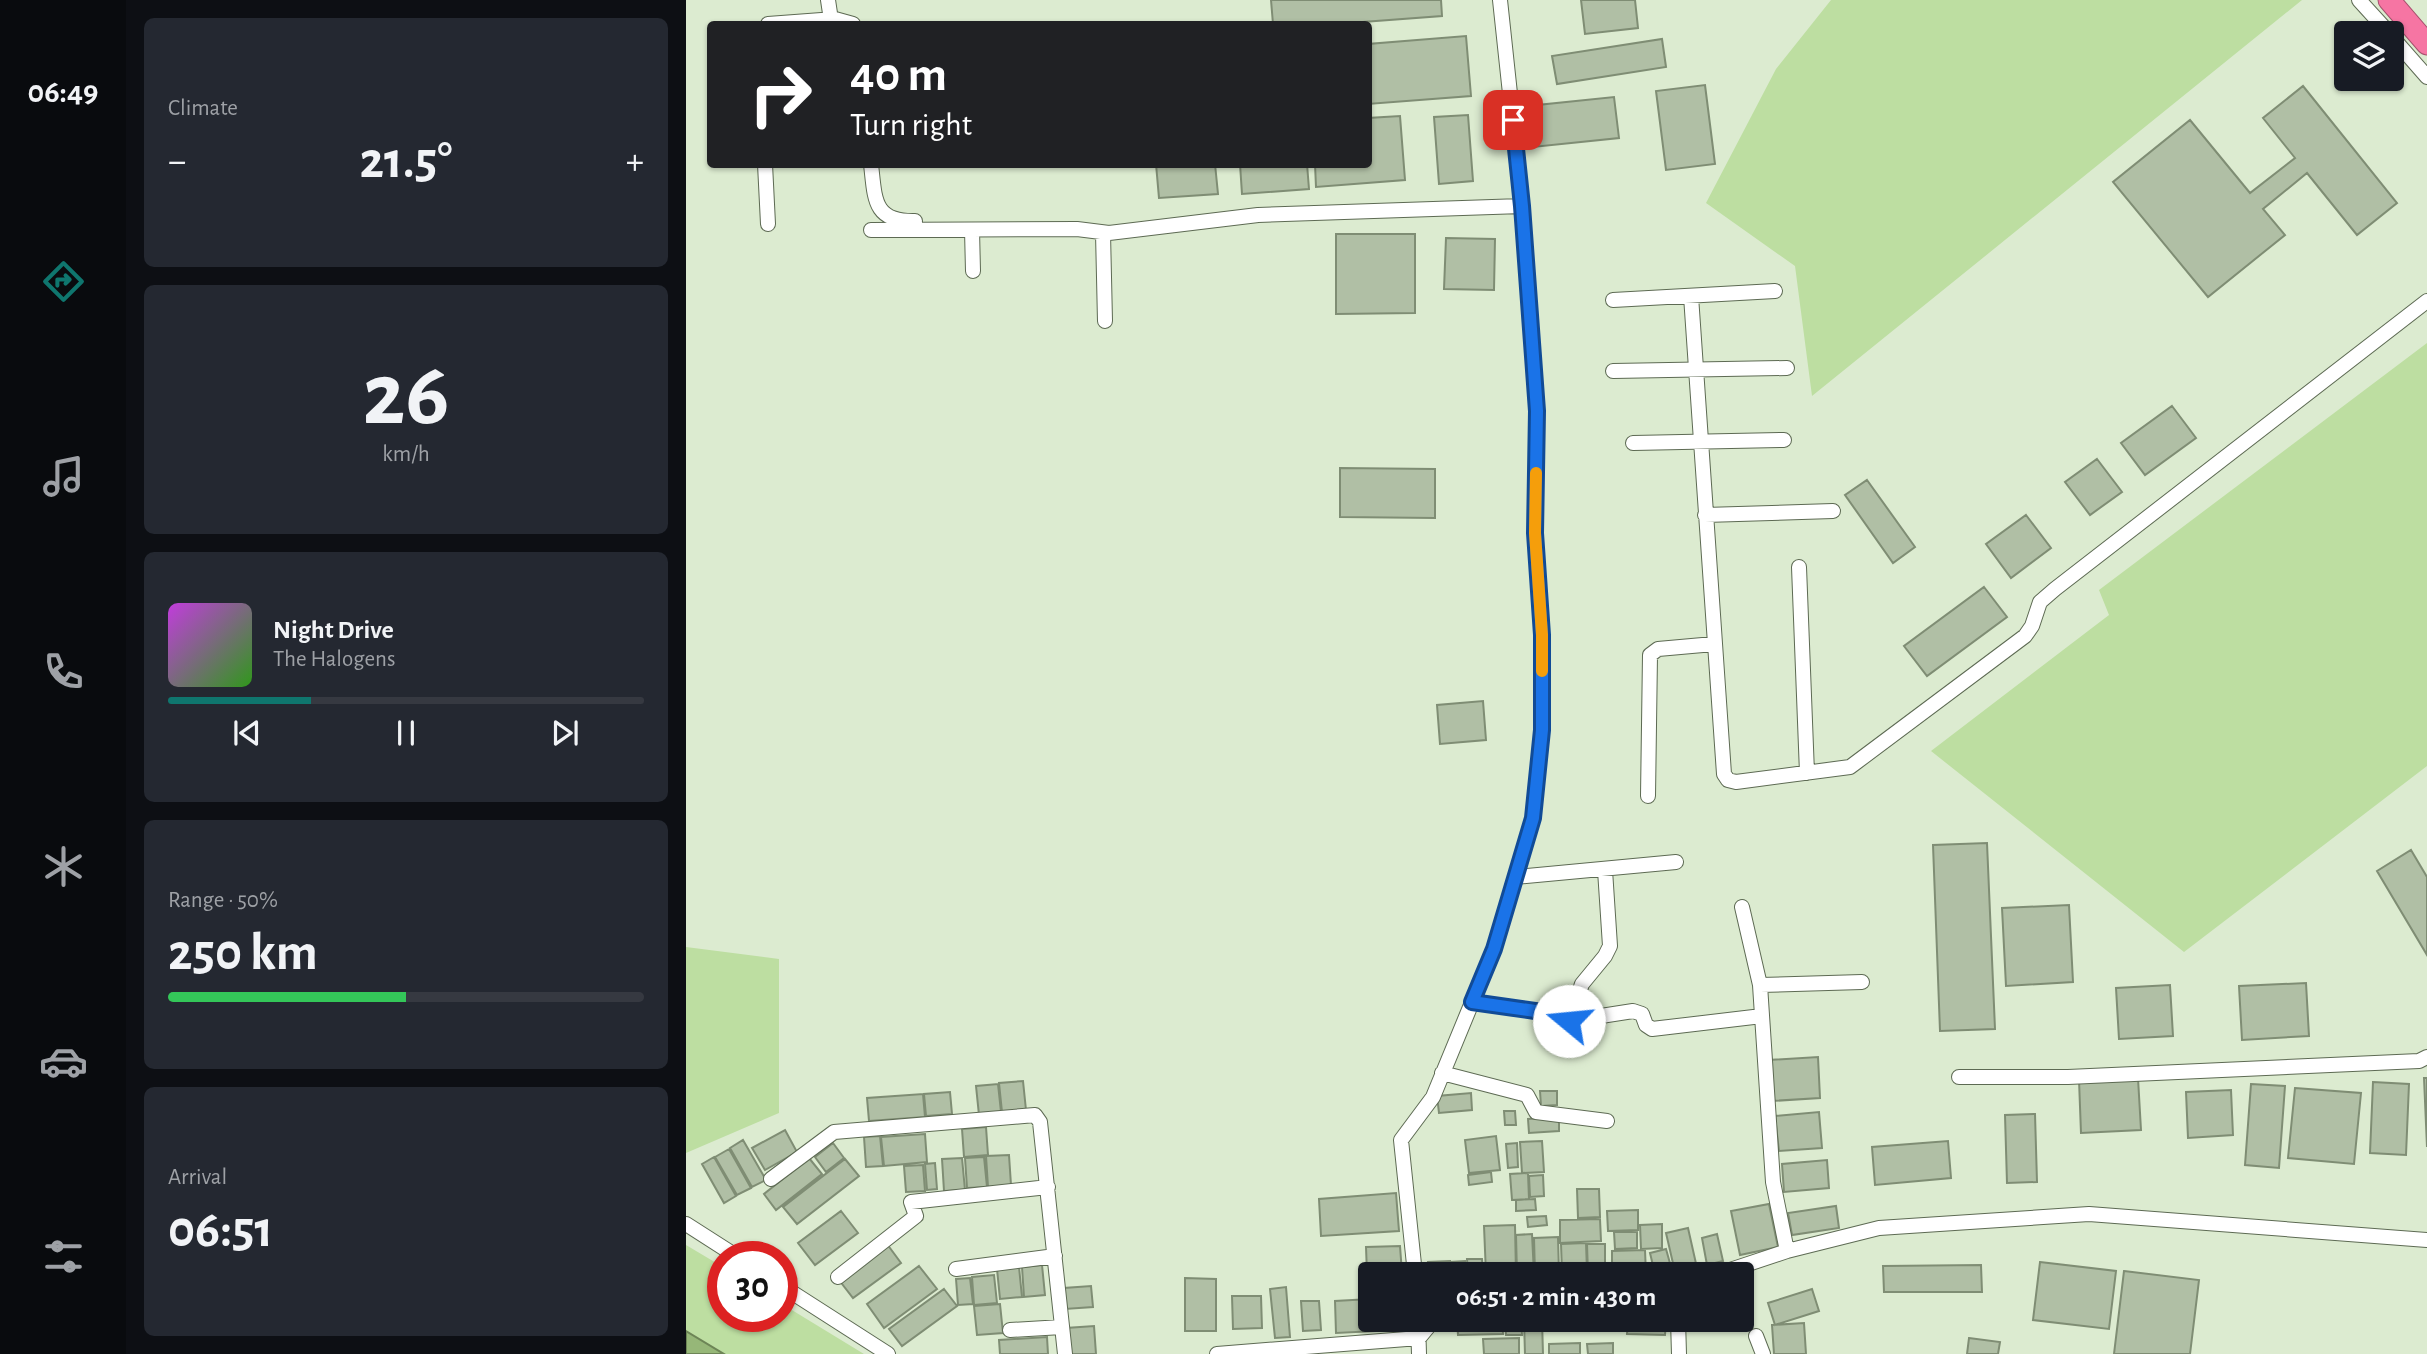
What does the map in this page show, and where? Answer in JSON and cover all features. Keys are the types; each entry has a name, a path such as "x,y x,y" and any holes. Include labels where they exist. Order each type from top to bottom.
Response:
{"highway":[{"path":"2389,0 2427,44"}],"street":[{"path":"828,0 831,20"},
{"path":"1414,1262 1401,1139 1433,1097 1494,949 1533,818 1542,730 1542,635 1535,533 1537,411 1522,206 1500,0"},
{"path":"2359,0 2378,21"},
{"path":"815,21 841,21"},
{"path":"2404,51 2427,77"},
{"path":"765,168 768,224"},
{"path":"871,168 875,199 882,212 902,222 1085,220 1091,223 1100,232 1105,321"},
{"path":"871,230 1077,229 1100,232 1258,215 1522,206"},
{"path":"972,230 973,271"},
{"path":"1613,300 1775,291"},
{"path":"1691,296 1724,774 1728,780 1736,782 1850,767 2025,636 2040,602 2055,589 2427,301"},
{"path":"1613,371 1787,368"},
{"path":"1633,443 1784,440"},
{"path":"1705,515 1833,511"},
{"path":"1799,567 1807,772"},
{"path":"1648,796 1650,655 1658,649 1714,644"},
{"path":"1515,877 1676,862"},
{"path":"1569,1021 1581,984 1610,946 1605,870"},
{"path":"1742,907 1760,985 1773,1182 1787,1251"},
{"path":"1760,985 1862,982"},
{"path":"1472,1002 1549,1013 1569,1021 1633,1011 1642,1014 1646,1025 1652,1029 1762,1016"},
{"path":"1958,1077 2082,1076 2419,1061 2427,1058"},
{"path":"1442,1073 1527,1095 1536,1112 1608,1121"},
{"path":"771,1179 834,1132 1035,1115 1040,1122 1065,1354"},
{"path":"838,1277 916,1216 911,1202 1048,1187"},
{"path":"1754,1262 1880,1228 2089,1214 2427,1240"},
{"path":"686,1224 713,1241"},
{"path":"956,1269 1055,1256"},
{"path":"798,1296 888,1354"},
{"path":"1010,1331 1062,1327"},
{"path":"1419,1332 1419,1354"},
{"path":"1217,1354 1419,1338 1424,1332"},
{"path":"1678,1332 1679,1354"},
{"path":"1756,1336 1763,1354"}],"shaded area":[{"path":"1831,0 2302,0 1812,396 1795,266 1706,203 1776,69"},
{"path":"2427,343 2427,766 2184,952 1931,751 2109,615 2099,590"},
{"path":"686,947 779,959 779,1113 686,1153"},
{"path":"686,1245 707,1257 707,1332 798,1332 798,1314 864,1354 724,1354 686,1331"},
{"path":"686,1331 724,1354 686,1354"}],"building":[{"path":"1271,0 1441,0 1442,16 1372,21 1273,21"},
{"path":"1581,0 1635,0 1638,28 1585,34"},
{"path":"1466,36 1471,96 1372,104 1372,44"},
{"path":"1662,39 1666,67 1557,84 1552,56"},
{"path":"1705,85 1715,164 1666,170 1656,91"},
{"path":"2303,86 2397,203 2357,235 2307,173 2263,209 2285,235 2208,297 2113,182 2190,120 2250,193 2295,158 2263,118"},
{"path":"1614,97 1619,138 1533,147 1528,106"},
{"path":"1468,115 1473,181 1439,184 1434,117"},
{"path":"1400,116 1405,180 1316,187 1315,168 1372,168 1372,118"},
{"path":"1156,168 1215,168 1218,194 1159,198"},
{"path":"1240,168 1307,168 1309,189 1242,194"},
{"path":"1336,234 1415,234 1415,313 1336,314"},
{"path":"1446,238 1495,239 1494,290 1444,289"},
{"path":"2172,406 2196,438 2145,475 2121,443"},
{"path":"2097,459 2122,492 2090,515 2065,482"},
{"path":"1340,468 1435,469 1435,518 1340,517"},
{"path":"1867,480 1915,547 1893,563 1845,495"},
{"path":"2026,515 2051,548 2011,578 1986,544"},
{"path":"1984,587 2007,617 1927,676 1904,646"},
{"path":"1483,701 1486,740 1440,744 1437,705"},
{"path":"1987,843 1995,1029 1940,1031 1933,845"},
{"path":"2411,850 2427,877 2427,955 2377,871"},
{"path":"2069,905 2073,982 2006,986 2002,908"},
{"path":"2306,983 2309,1036 2242,1040 2239,986"},
{"path":"2170,985 2173,1036 2119,1039 2116,988"},
{"path":"1818,1057 1820,1098 1772,1101 1769,1060"},
{"path":"2138,1078 2141,1130 2081,1133 2079,1080"},
{"path":"2424,1078 2427,1078 2427,1147"},
{"path":"1023,1081 1026,1110 1002,1112 999,1083"},
{"path":"2373,1082 2409,1084 2406,1155 2370,1153"},
{"path":"998,1084 1001,1112 979,1115 976,1086"},
{"path":"2251,1084 2285,1086 2279,1168 2245,1165"},
{"path":"2295,1088 2361,1093 2354,1164 2288,1158"},
{"path":"2231,1090 2233,1135 2188,1138 2186,1092"},
{"path":"1540,1091 1557,1091 1557,1105 1541,1106"},
{"path":"950,1092 952,1114 926,1116 924,1094"},
{"path":"1471,1093 1472,1110 1439,1113 1437,1096"},
{"path":"923,1094 925,1117 869,1121 867,1098"},
{"path":"1504,1111 1515,1111 1516,1125 1505,1125"},
{"path":"1819,1112 1822,1148 1779,1151 1775,1116"},
{"path":"2035,1114 2037,1182 2007,1183 2005,1115"},
{"path":"1559,1117 1559,1131 1529,1133 1528,1119"},
{"path":"986,1127 988,1155 964,1157 962,1129"},
{"path":"785,1130 797,1152 765,1170 752,1148"},
{"path":"925,1134 927,1162 884,1166 881,1137"},
{"path":"880,1136 883,1166 866,1167 864,1137"},
{"path":"1496,1136 1500,1170 1469,1173 1465,1140"},
{"path":"743,1140 766,1180 752,1187 730,1148"},
{"path":"1542,1141 1544,1172 1522,1173 1520,1142"},
{"path":"1948,1141 1951,1178 1875,1185 1872,1147"},
{"path":"833,1143 844,1158 826,1172 815,1157"},
{"path":"1517,1143 1518,1167 1508,1168 1506,1144"},
{"path":"729,1149 751,1188 737,1195 715,1157"},
{"path":"1009,1155 1011,1185 988,1187 986,1156"},
{"path":"714,1157 736,1196 724,1203 702,1164"},
{"path":"984,1157 987,1187 967,1188 965,1158"},
{"path":"809,1158 822,1174 776,1210 764,1194"},
{"path":"962,1158 965,1190 944,1191 942,1159"},
{"path":"845,1159 859,1176 797,1224 783,1207"},
{"path":"1827,1160 1829,1188 1784,1192 1782,1164"},
{"path":"935,1163 937,1189 927,1190 925,1164"},
{"path":"923,1165 925,1191 906,1192 904,1166"},
{"path":"1491,1172 1492,1182 1469,1185 1468,1175"},
{"path":"1528,1173 1529,1199 1512,1200 1510,1174"},
{"path":"1543,1175 1544,1196 1530,1197 1529,1176"},
{"path":"1577,1189 1599,1189 1600,1217 1578,1218"},
{"path":"1396,1193 1399,1231 1321,1236 1319,1199"},
{"path":"1535,1199 1536,1210 1516,1211 1516,1200"},
{"path":"1769,1204 1778,1247 1740,1255 1731,1211"},
{"path":"1836,1206 1839,1228 1792,1235 1788,1213"},
{"path":"1638,1210 1638,1230 1608,1231 1607,1211"},
{"path":"841,1211 858,1233 815,1265 798,1243"},
{"path":"1546,1216 1547,1225 1528,1227 1527,1217"},
{"path":"1600,1219 1601,1241 1560,1243 1560,1220"},
{"path":"1662,1224 1662,1248 1641,1249 1640,1225"},
{"path":"1515,1225 1516,1262 1486,1262 1484,1226"},
{"path":"1688,1228 1696,1262 1673,1262 1666,1233"},
{"path":"1614,1232 1637,1232 1637,1248 1615,1249"},
{"path":"1532,1234 1533,1262 1517,1262 1516,1235"},
{"path":"1717,1234 1723,1261 1706,1262 1702,1238"},
{"path":"1558,1237 1559,1262 1535,1262 1534,1238"},
{"path":"1586,1243 1587,1262 1562,1262 1561,1244"},
{"path":"887,1244 901,1263 853,1298 839,1280"},
{"path":"1587,1244 1605,1244 1605,1262 1588,1262"},
{"path":"1400,1246 1401,1262 1367,1262 1366,1247"},
{"path":"1666,1249 1670,1262 1652,1262 1650,1253"},
{"path":"1645,1250 1646,1262 1612,1262 1612,1251"},
{"path":"1467,1259 1482,1259 1482,1262 1467,1262"},
{"path":"2040,1262 2116,1271 2109,1329 2033,1320"},
{"path":"1042,1265 1045,1295 1024,1297 1022,1267"},
{"path":"1981,1265 1982,1292 1884,1292 1883,1266"},
{"path":"919,1266 937,1289 884,1328 867,1304"},
{"path":"1019,1267 1022,1297 1000,1299 997,1269"},
{"path":"2124,1271 2199,1280 2190,1354 2114,1354"},
{"path":"994,1275 997,1303 974,1305 972,1277"},
{"path":"970,1278 973,1304 958,1305 956,1279"},
{"path":"1185,1278 1216,1279 1216,1331 1185,1331"},
{"path":"1091,1286 1093,1307 1065,1309 1064,1288"},
{"path":"1286,1287 1290,1337 1275,1338 1270,1289"},
{"path":"944,1289 957,1306 902,1346 889,1329"},
{"path":"1812,1289 1819,1311 1775,1325 1768,1303"},
{"path":"1232,1296 1261,1296 1262,1328 1233,1329"},
{"path":"1358,1300 1358,1332 1336,1333 1335,1301"},
{"path":"1301,1301 1319,1301 1321,1330 1303,1331"},
{"path":"1000,1304 1003,1333 977,1335 974,1306"},
{"path":"1804,1323 1806,1354 1774,1354 1772,1325"},
{"path":"1094,1326 1096,1354 1068,1354 1066,1328"},
{"path":"1458,1332 1503,1334 1458,1335"},
{"path":"1506,1332 1522,1332 1522,1335 1506,1335"},
{"path":"1524,1332 1542,1332 1543,1354 1525,1354"},
{"path":"1627,1332 1665,1332 1665,1335"},
{"path":"1047,1337 1048,1354 1000,1354 999,1340"},
{"path":"1519,1338 1519,1354 1484,1354 1483,1339"},
{"path":"1969,1338 2000,1342 1998,1354 1967,1354"},
{"path":"1580,1343 1580,1354 1549,1354 1549,1344"},
{"path":"1613,1343 1613,1354 1588,1354 1587,1344"}],"slow traffic":[{"path":"1536,473 1535,533 1542,671"}],"route":[{"path":"1513,120 1537,411 1535,533 1542,635 1542,730 1533,818 1494,949 1472,1002 1549,1013 1569,1021"}]}
